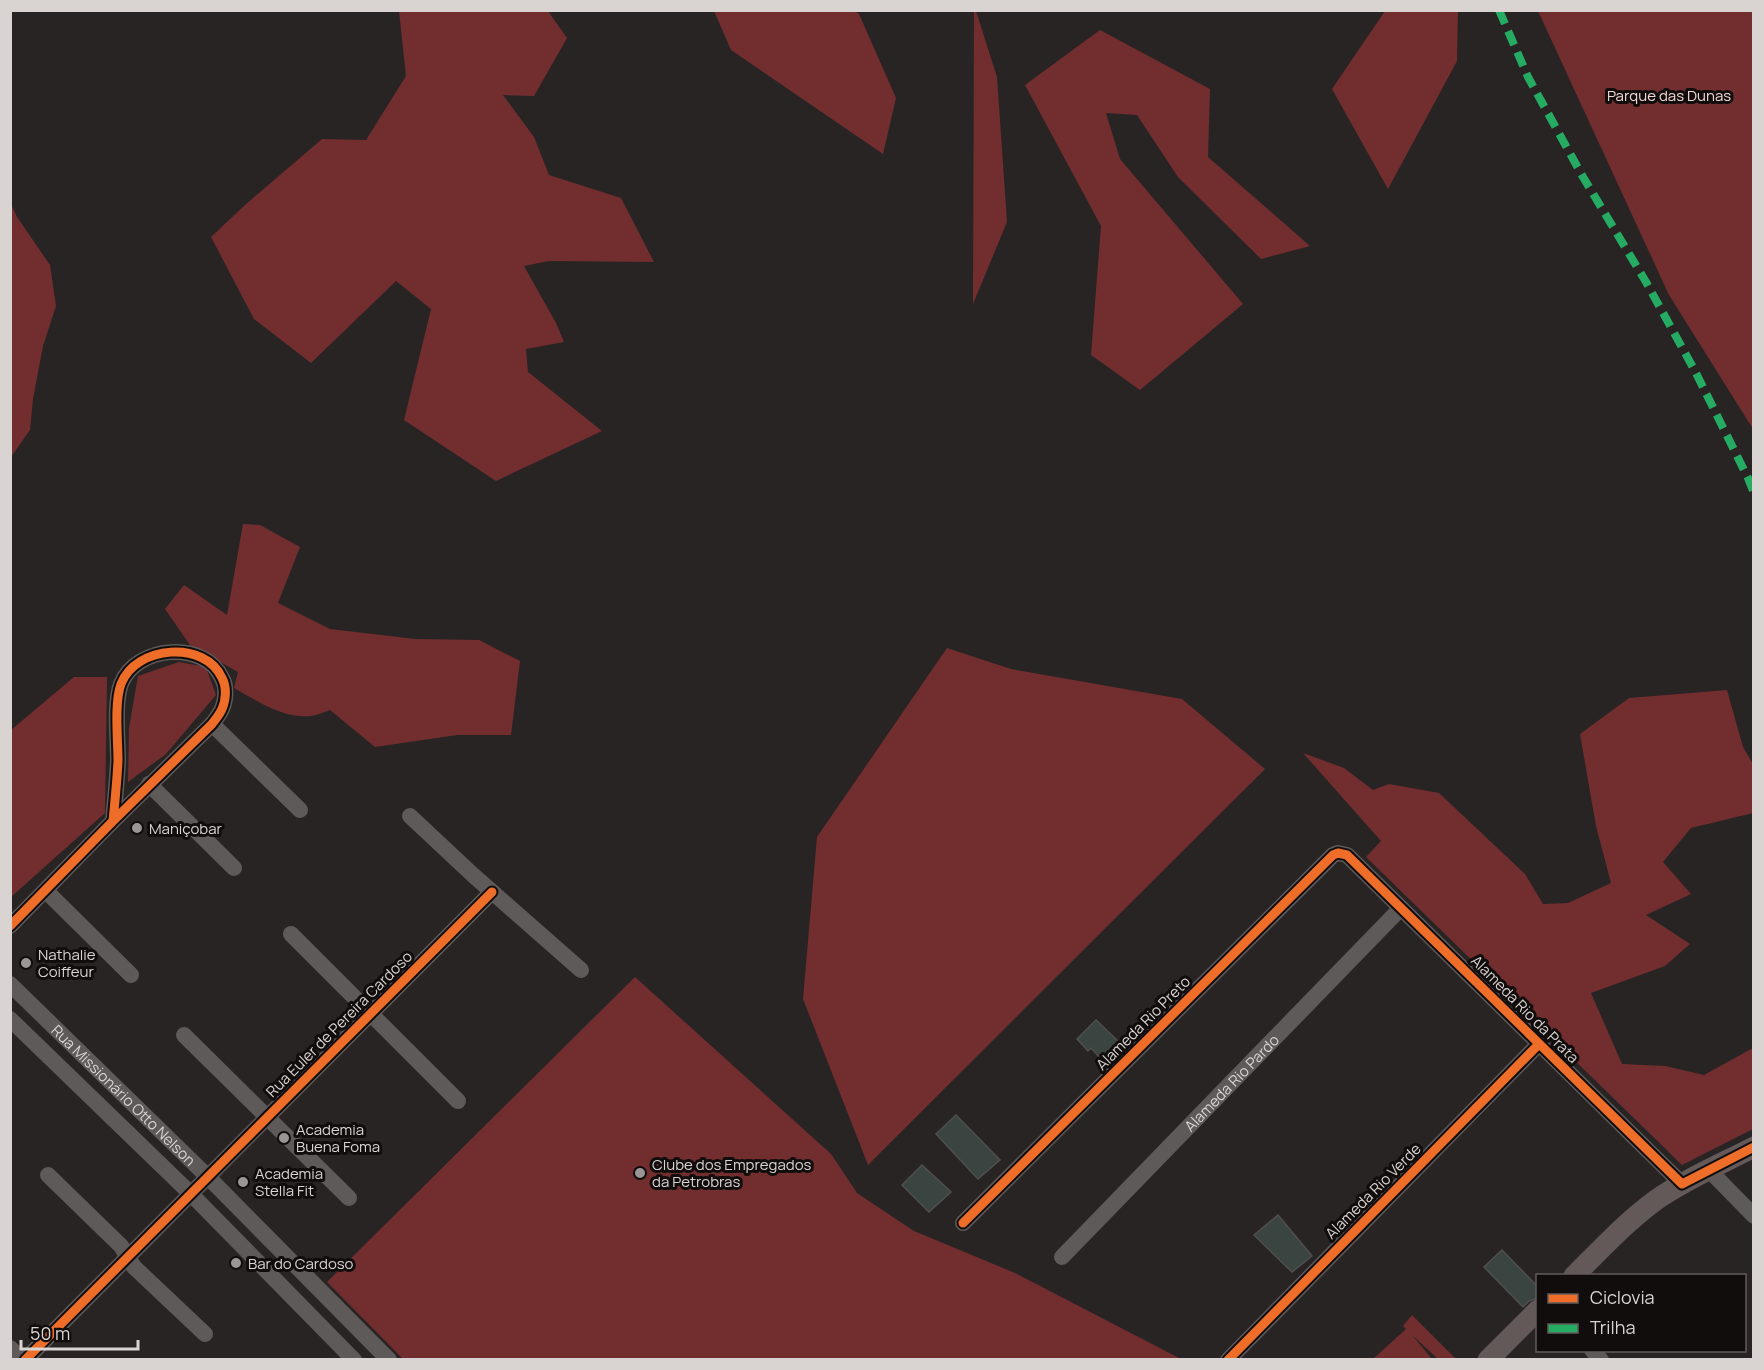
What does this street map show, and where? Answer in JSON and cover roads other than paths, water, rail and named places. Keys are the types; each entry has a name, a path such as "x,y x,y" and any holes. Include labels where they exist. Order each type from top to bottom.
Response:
{"main road":[{"path":"1575,1274 1655,1201 1682,1184 1754,1147"},
{"path":"1488,1359 1536,1313"}],"street":[{"path":"10,926 46,891 149,784 212,724 222,709 225,684 218,669 207,659 194,654 175,652 155,655 137,663 126,673 118,697 118,763 113,821"},
{"path":"212,724 300,810"},
{"path":"149,784 234,868"},
{"path":"410,816 581,970"},
{"name":"Alameda Rio Preto","path":"963,1223 1333,855 1338,853 1347,855"},
{"name":"Alameda Rio da Prata","path":"1347,855 1682,1184"},
{"path":"46,891 131,975"},
{"name":"Rua Euler de Pereira Cardoso","path":"24,1359 492,892"},
{"name":"Alameda Rio Pardo","path":"1062,1257 1401,908"},
{"path":"291,934 458,1101"},
{"name":"Rua Missionário Otto Nelson","path":"10,984 208,1177 363,1333 379,1355"},
{"name":"Rua Missionário Otto Nelson","path":"10,1019 190,1194 350,1358"},
{"path":"184,1035 349,1198"},
{"name":"Alameda Rio Verde","path":"1228,1359 1539,1044"},
{"path":"1709,1170 1754,1216"},
{"path":"48,1175 121,1246 134,1266 205,1334"},
{"path":"350,1358 363,1333"},
{"path":"10,1348 24,1359"}],"place":[{"name":"Maniçobar","path":"137,828"},
{"name":"Nathalie Coiffeur","path":"26,963"},
{"name":"Academia Buena Foma","path":"284,1138"},
{"name":"Clube dos Empregados da Petrobras","path":"640,1173"},
{"name":"Academia Stella Fit","path":"243,1182"},
{"name":"Bar do Cardoso","path":"236,1263"}],"park label":[{"name":"Parque das Dunas","path":"1669,95"}]}
